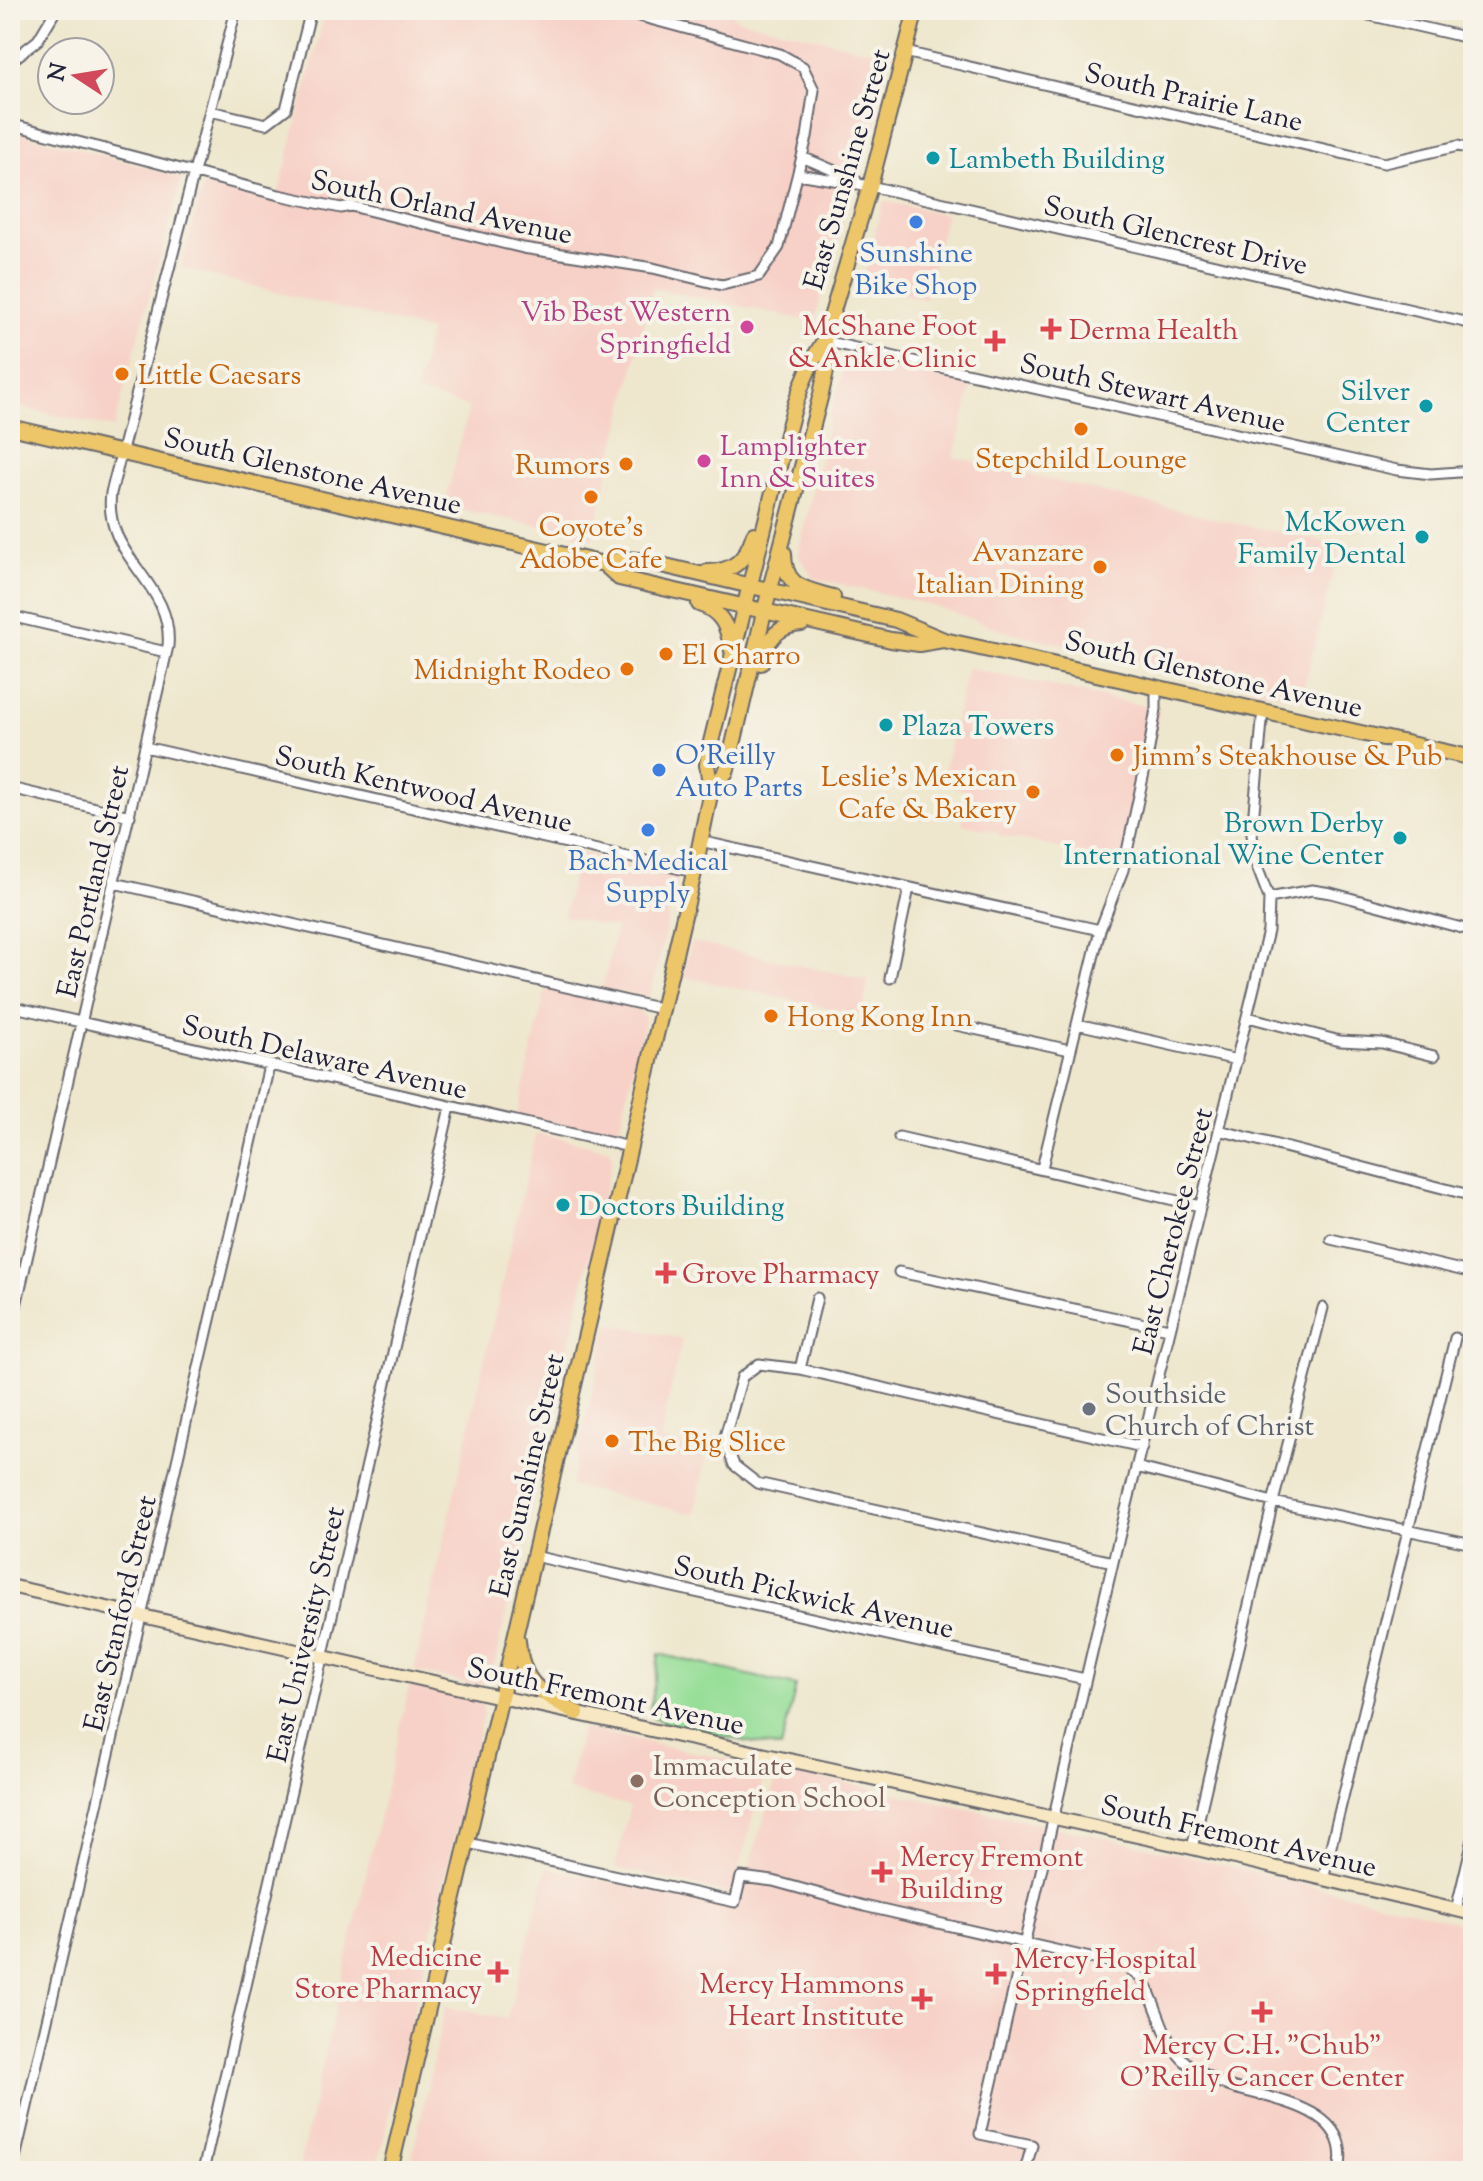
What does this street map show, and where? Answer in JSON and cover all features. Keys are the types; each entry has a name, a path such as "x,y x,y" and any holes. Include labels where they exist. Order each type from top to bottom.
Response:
{"main road":[{"name":"East Sunshine Street","path":"390,2171 694,872 711,790 707,765 709,750 791,424 812,360 824,341 870,186 916,10"},
{"name":"East Sunshine Street","path":"711,790 726,772 729,762 828,362 824,341"},
{"path":"690,572 721,572 737,565 745,557 791,424"},
{"name":"South Glenstone Avenue","path":"10,427 604,564 631,559 690,572 896,620 944,640 1473,758"},
{"path":"785,533 784,563 793,582 807,590 879,608 896,620"},
{"name":"South Glenstone Avenue","path":"604,564 619,578 744,608 919,644 944,640"},
{"path":"631,581 642,590 714,610 727,627 732,657"},
{"path":"729,762 741,739 767,644 788,625 816,624"},
{"name":"South Fremont Avenue","path":"10,1586 1192,1848 1473,1914"},
{"path":"517,1631 521,1666 529,1679 577,1713"}],"street":[{"path":"10,62 38,40 56,10"},
{"name":"East Portland Street","path":"10,1332 130,816 169,630 162,605 153,589 123,549 112,522 110,503 236,10"},
{"path":"210,111 266,124 286,109 311,10"},
{"name":"South Orland Avenue","path":"10,124 279,195 341,208 351,206 523,248 653,268 722,285 759,276 779,247 802,157 814,90 803,67 780,54 617,10"},
{"path":"1347,10 1473,39"},
{"name":"South Prairie Lane","path":"905,52 1384,163 1458,146 1473,150"},
{"path":"802,157 870,186"},
{"path":"798,174 870,186"},
{"name":"South Glencrest Drive","path":"870,186 1473,324"},
{"name":"South Stewart Avenue","path":"824,341 1396,469 1431,474 1473,471"},
{"path":"10,616 166,652"},
{"path":"1042,1168 1100,930 1123,870 1148,754 1156,709 1156,688"},
{"name":"East Cherokee Street","path":"1025,2171 1032,2145 980,2134 1113,1562 1268,931 1269,898 1256,864 1252,834 1263,710"},
{"name":"South Kentwood Avenue","path":"145,747 694,872"},
{"path":"10,788 130,816"},
{"path":"700,841 1100,930"},
{"path":"114,883 662,1009"},
{"path":"890,978 909,888"},
{"path":"1269,898 1312,890 1331,893 1473,931"},
{"name":"South Delaware Avenue","path":"10,1006 630,1147"},
{"path":"1248,1017 1340,1041 1382,1043 1434,1056"},
{"path":"1077,1024 1237,1060"},
{"path":"956,1025 1070,1050"},
{"name":"East Stanford Street","path":"12,2171 269,1066"},
{"name":"East University Street","path":"203,2171 450,1107"},
{"path":"1219,1130 1473,1196"},
{"path":"899,1137 1200,1206"},
{"path":"1331,1239 1473,1273"},
{"path":"899,1272 1169,1329"},
{"path":"800,1369 817,1298"},
{"path":"1192,1848 1273,1502 1323,1308"},
{"path":"1323,1879 1455,1338"},
{"path":"1113,1562 757,1483 734,1465 724,1440 742,1377 759,1364 800,1369 1142,1447"},
{"path":"1136,1467 1273,1502 1473,1544"},
{"name":"South Pickwick Avenue","path":"534,1556 1085,1679"},
{"path":"1456,1910 1473,1839"},
{"path":"468,1843 735,1902 741,1877 773,1881 864,1906 1125,1966 1142,1979 1169,2043 1192,2067 1226,2085 1310,2109 1337,2136 1343,2155 1339,2171"}],"shaded area":[{"path":"326,10 719,10 731,13 737,19 890,55 814,322 653,288 593,537 444,506 469,407 416,392 430,331 181,268 203,186 276,203"},
{"path":"10,130 182,177 114,428 10,405"},
{"path":"883,201 946,214 925,299 862,283"},
{"path":"848,356 972,385 954,457 1228,522 1340,545 1301,699 1005,631 934,606 814,578 798,555 829,419"},
{"path":"967,668 1160,709 1127,863 962,824 970,791 941,784"},
{"path":"578,852 675,876 677,882 651,992 647,997 602,989 616,928 564,916"},
{"path":"691,942 869,980 862,1015 684,977"},
{"path":"546,988 639,1010 643,1015 645,1020 619,1130 614,1136 517,1115"},
{"path":"536,1133 607,1149 611,1151 612,1160 492,1674 485,1683 471,1684 414,1671"},
{"path":"608,1323 682,1339 660,1440 707,1451 695,1514 571,1486"},
{"path":"410,1683 474,1698 483,1705 483,1714 376,2171 298,2171"},
{"path":"582,1728 766,1768 732,1894 615,1868 630,1806 567,1790"},
{"name":"Mercy Hospital Springfield","path":"779,1769 1143,1846 1473,1927 1473,2171 409,2171 445,2007 507,2019 547,1868 736,1910"}],"green space":[{"path":"659,1654 796,1686 781,1748 673,1727 649,1715"}],"place":[{"name":"Lambeth Building","path":"933,158"},
{"name":"Sunshine Bike Shop","path":"916,222"},
{"name":"Vīb Best Western Springfield","path":"747,327"},
{"name":"Derma Health","path":"1051,329"},
{"name":"McShane Foot & Ankle Clinic","path":"995,341"},
{"name":"Little Caesars","path":"122,374"},
{"name":"Silver Center","path":"1426,406"},
{"name":"Stepchild Lounge","path":"1081,429"},
{"name":"Lamplighter Inn & Suites","path":"704,461"},
{"name":"Rumors","path":"626,464"},
{"name":"Coyote's Adobe Cafe","path":"591,497"},
{"name":"McKowen Family Dental","path":"1422,537"},
{"name":"Avanzare Italian Dining","path":"1100,567"},
{"name":"El Charro","path":"666,654"},
{"name":"Midnight Rodeo","path":"627,669"},
{"name":"Plaza Towers","path":"886,725"},
{"name":"Jimm's Steakhouse & Pub","path":"1117,755"},
{"name":"O'Reilly Auto Parts","path":"659,770"},
{"name":"Leslie's Mexican Cafe & Bakery","path":"1033,792"},
{"name":"Bach Medical Supply","path":"648,830"},
{"name":"Brown Derby International Wine Center","path":"1400,838"},
{"name":"Hong Kong Inn","path":"771,1016"},
{"name":"Doctors Building","path":"563,1205"},
{"name":"Grove Pharmacy","path":"666,1273"},
{"name":"Southside Church of Christ","path":"1089,1409"},
{"name":"The Big Slice","path":"612,1441"},
{"name":"Immaculate Conception School","path":"637,1781"},
{"name":"Mercy Fremont Building","path":"882,1872"},
{"name":"Medicine Store Pharmacy","path":"498,1972"},
{"name":"Mercy Hospital Springfield","path":"996,1974"},
{"name":"Mercy Hammons Heart Institute","path":"922,1999"},
{"name":"Mercy C.H. \"Chub\" O'Reilly Cancer Center","path":"1262,2012"}]}
